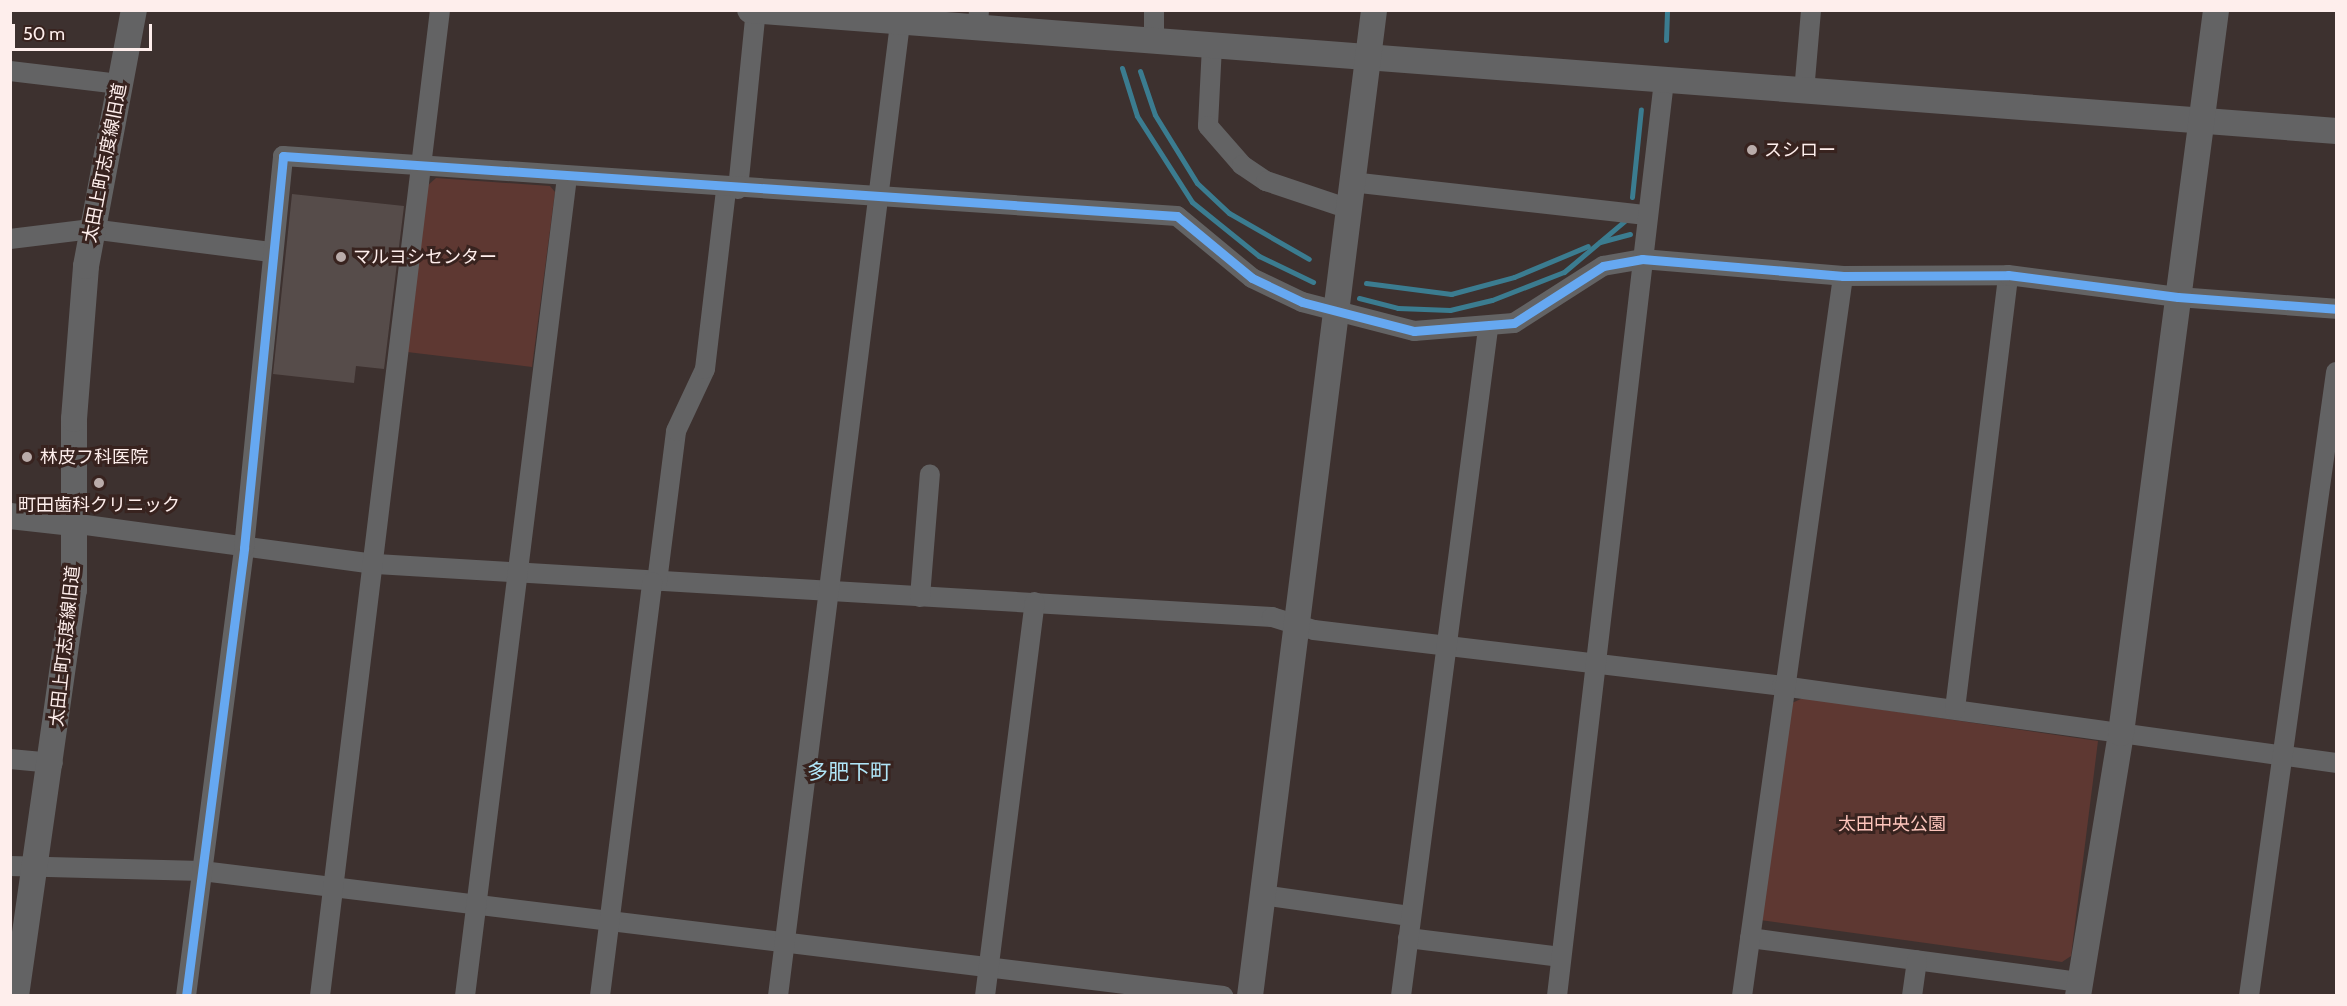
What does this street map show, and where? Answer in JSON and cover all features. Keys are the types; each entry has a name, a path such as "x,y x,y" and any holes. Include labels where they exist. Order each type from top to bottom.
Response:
{"street":[{"name":"太田上町志度線旧道","path":"16,996 52,763 74,590 72,523 91,229 134,10"},
{"path":"320,996 376,564 420,166 440,10"},
{"path":"750,10 900,23 978,20 1212,46 2337,131"},
{"path":"1154,10 1154,41"},
{"path":"1250,996 1333,311 1374,10"},
{"path":"1804,92 1811,10"},
{"path":"1750,938 1917,960 2079,989 2121,733 2216,10"},
{"path":"600,996 676,431 705,369 756,11"},
{"path":"778,996 900,23"},
{"path":"1212,46 1208,126 1242,165 1266,181 1346,208"},
{"path":"10,71 119,84"},
{"path":"1557,996 1593,664 1664,81"},
{"path":"186,996 244,548 271,252 283,156 732,189 877,194 1177,216 1252,278 1333,311 1414,331 1488,329 1542,310 1603,266 1642,259 1843,276 2008,276 2178,297 2337,309"},
{"path":"465,996 567,177"},
{"path":"1350,182 1646,215"},
{"path":"10,239 91,229 271,252"},
{"path":"1742,996 1782,686 1843,276"},
{"path":"1955,709 2008,276"},
{"path":"1401,996 1443,646 1488,329"},
{"path":"2249,996 2286,756 2337,372"},
{"path":"920,597 930,474"},
{"path":"10,516 376,564 1272,617 1294,624 1443,646 1782,686 2337,763"},
{"path":"985,996 1035,603"},
{"path":"10,759 52,763"},
{"path":"10,866 202,871 609,918 1223,996"},
{"path":"1262,895 1410,916"},
{"path":"1408,938 1561,957"},
{"path":"1912,996 1917,960"}],"green space":[{"path":"436,178 550,186 555,192 532,367 407,352 427,186"},
{"name":"太田中央公園","path":"1803,698 2098,741 2071,956 2062,962 1760,920 1792,703"}],"building":[{"path":"292,194 404,206 384,369 356,366 354,383 273,374"}],"waterway":[{"path":"1666,40 1667,10"},
{"path":"1122,68 1137,116 1192,202 1259,256 1313,282"},
{"path":"1140,71 1155,115 1197,183 1229,213 1309,259"},
{"path":"1632,197 1641,109"},
{"path":"1359,298 1398,308 1450,310 1492,300 1564,272 1627,219"},
{"path":"1600,242 1630,234"},
{"path":"1366,283 1451,294 1514,277 1588,246"}],"cycle path":[{"path":"186,996 244,548 283,156 1177,216 1252,278 1302,302 1414,331 1514,323 1603,266 1642,259 1843,276 2008,275 2178,297 2336,309"}],"place":[{"name":"スシロー","path":"1752,150"},
{"name":"マルヨシセンター","path":"341,257"},
{"name":"林皮フ科医院","path":"27,457"},
{"name":"町田歯科クリニック","path":"99,483"}],"district":[{"name":"多肥下町","path":"849,772"}]}
